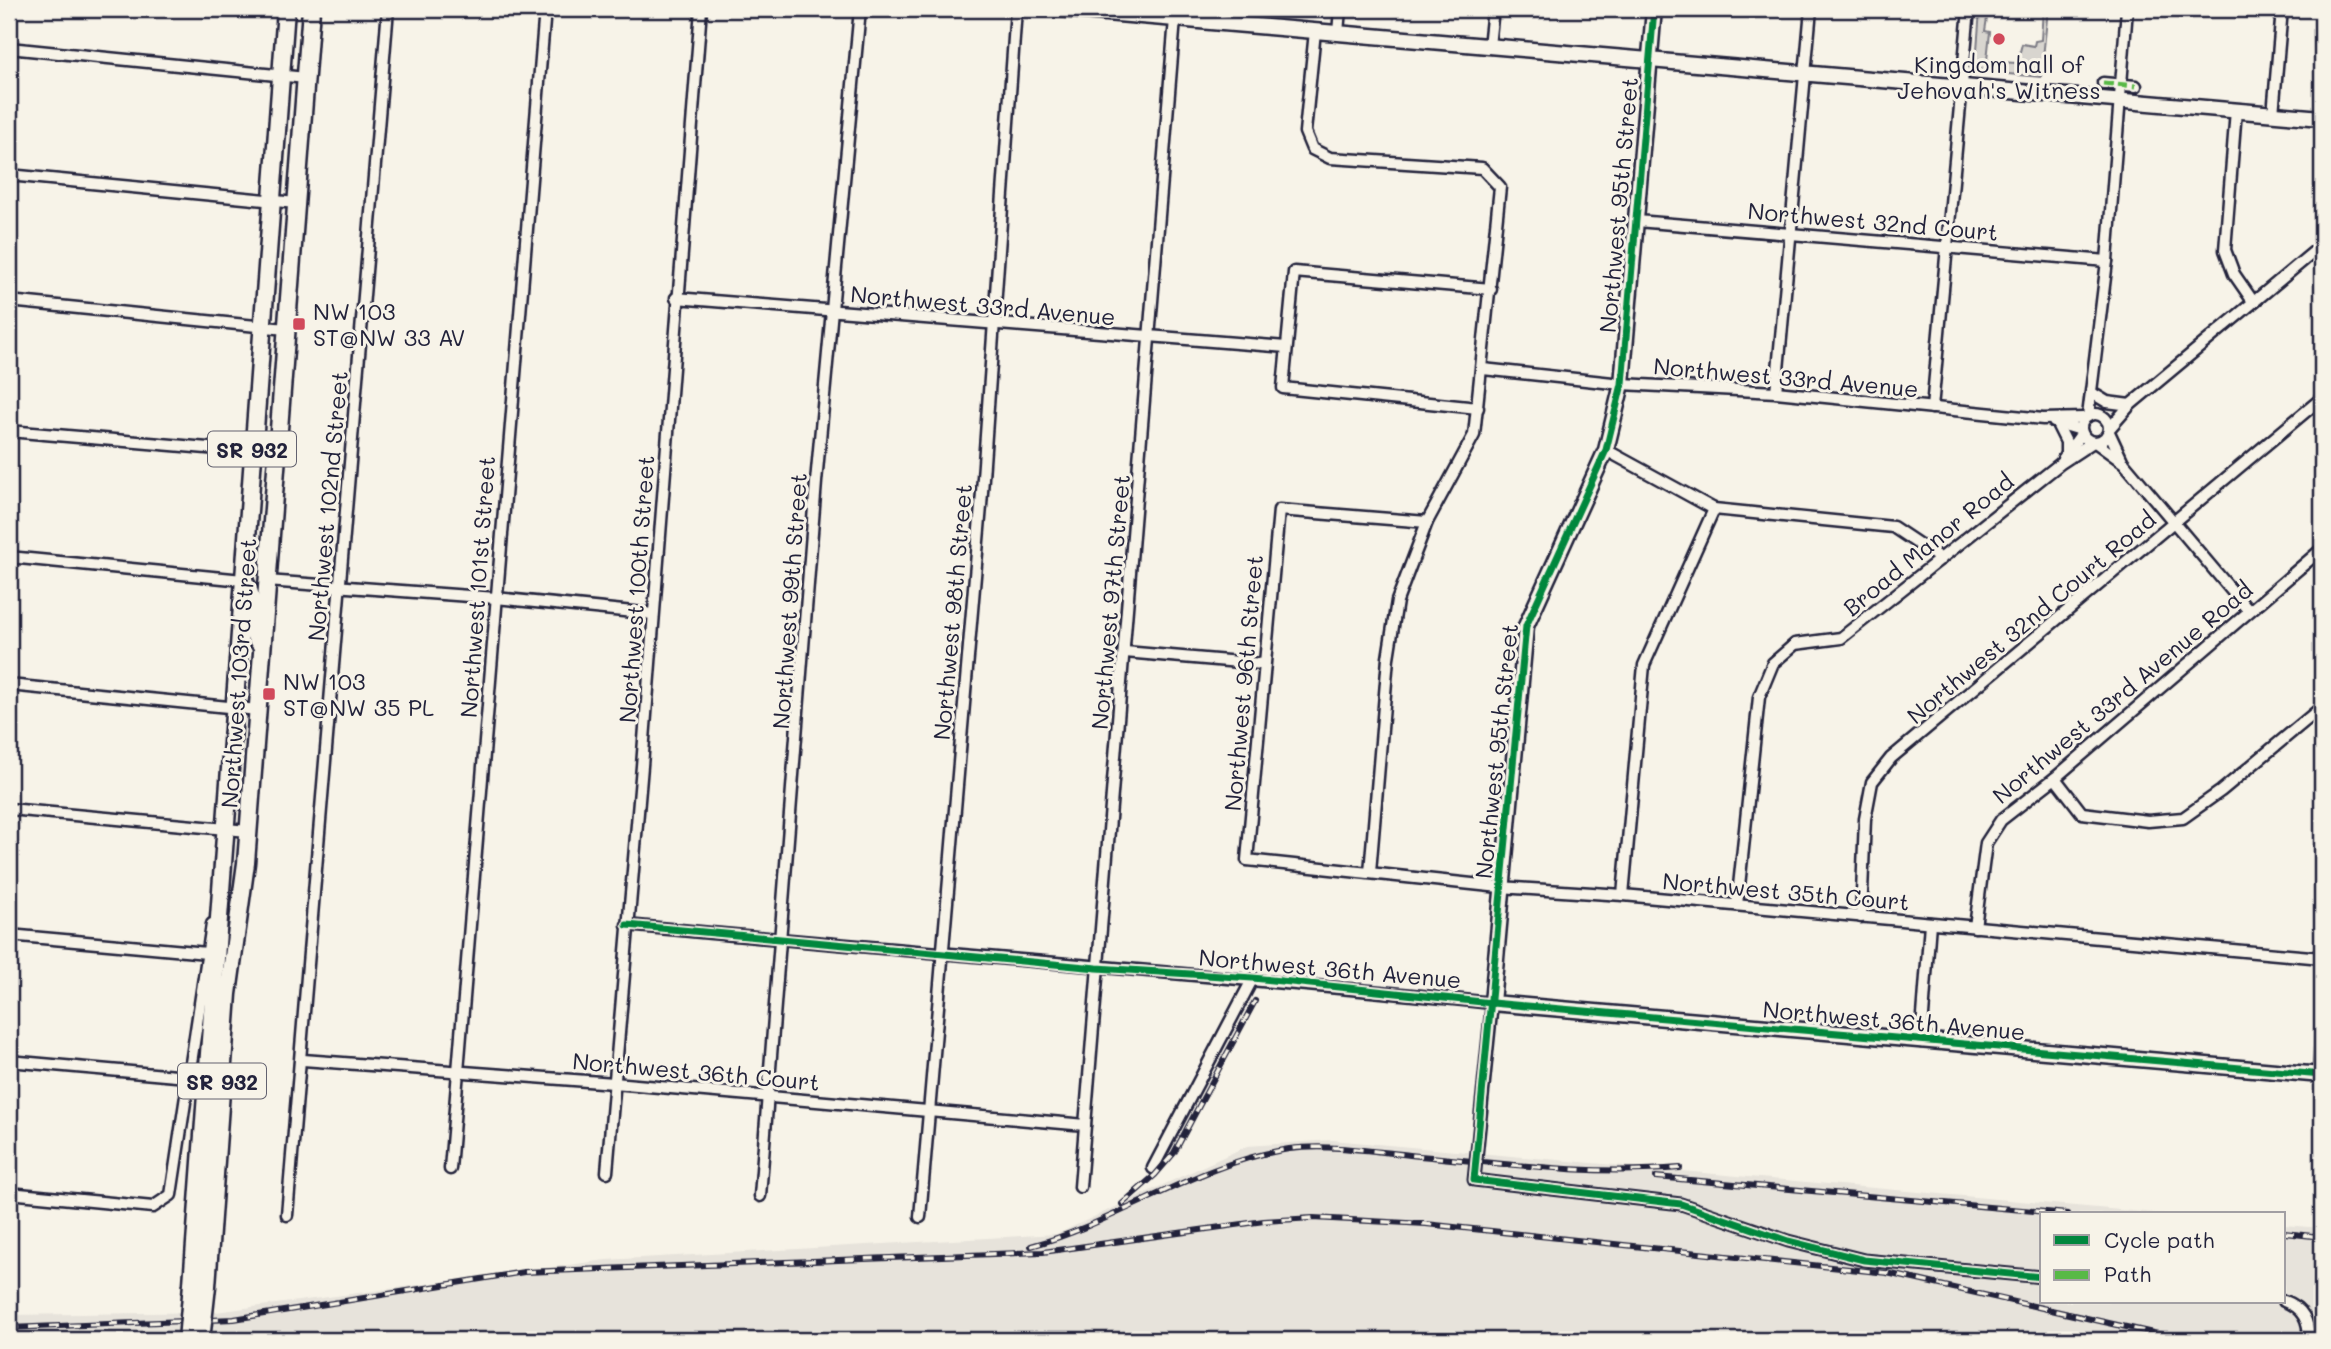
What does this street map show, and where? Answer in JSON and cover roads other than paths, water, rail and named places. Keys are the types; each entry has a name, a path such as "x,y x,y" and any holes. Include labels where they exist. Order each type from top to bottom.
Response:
{"main road":[{"name":"Northwest 103rd Street","path":"201,1340 199,1285 220,889 286,9"},
{"name":"Northwest 103rd Street","path":"187,1340 199,1285 228,994 248,831 311,9"},
{"path":"247,514 253,524 253,563 267,581"},
{"path":"243,580 254,599 252,625 255,639 262,647"}],"street":[{"name":"Northwest 102nd Street","path":"288,1215 303,1060 388,9"},
{"name":"Northwest 101st Street","path":"450,1169 545,9"},
{"name":"Northwest 100th Street","path":"607,1172 701,9"},
{"name":"Northwest 99th Street","path":"760,1196 816,482 860,9"},
{"name":"Northwest 98th Street","path":"920,1217 981,506 1016,9"},
{"path":"1059,9 1181,16 1315,31 2322,118"},
{"path":"1338,33 1340,9"},
{"path":"1489,46 1493,9"},
{"name":"Northwest 95th Street","path":"1654,9 1622,383 1606,450 1526,626 1474,1180 1681,1204 1799,1245 1864,1260 2040,1277"},
{"path":"1776,392 1811,9"},
{"path":"1933,408 1969,9"},
{"path":"2127,9 2107,261 2092,393 2081,432 2124,463 2248,610"},
{"path":"2273,114 2282,9"},
{"name":"Northwest 97th Street","path":"1080,1187 1150,338 1181,16"},
{"path":"1315,31 1305,132 1312,149 1330,158 1482,168 1500,187 1492,289 1474,435 1427,522 1397,601 1388,659 1370,872"},
{"path":"9,48 306,78"},
{"path":"2103,83 2136,86"},
{"path":"2236,110 2225,250 2234,274 2252,300"},
{"path":"9,175 296,203"},
{"name":"Northwest 32nd Court","path":"1637,221 2107,261"},
{"path":"2094,442 2103,440 2130,405 2322,244"},
{"path":"1478,408 1283,388 1294,272 1492,289"},
{"name":"Northwest 33rd Avenue","path":"676,298 1286,347"},
{"path":"9,301 286,329"},
{"name":"Northwest 33rd Avenue","path":"1483,369 1622,383 1776,392 2043,419 2086,417"},
{"path":"2092,393 2107,402 2130,405"},
{"path":"2092,393 2124,463"},
{"name":"Northwest 32nd Court Road","path":"1861,917 1865,820 1872,782 1885,766 2322,398"},
{"path":"2086,417 2130,405"},
{"name":"Northwest 33rd Avenue","path":"2043,419 2081,432"},
{"path":"2057,423 2066,442 2063,459"},
{"path":"9,430 277,454"},
{"name":"Broad Manor Road","path":"2063,459 2081,432"},
{"name":"Broad Manor Road","path":"1737,905 1759,697 1773,663 1795,644 1841,638 2063,459 2094,442"},
{"path":"1606,450 1714,509 1893,527 1941,559"},
{"path":"1623,895 1644,665 1714,509"},
{"name":"Northwest 96th Street","path":"1247,860 1262,664 1279,510 1427,522"},
{"name":"Northwest 33rd Avenue Road","path":"1975,927 1986,843 2001,820 2055,778 2322,549"},
{"path":"9,557 243,580"},
{"path":"267,581 496,598 653,614"},
{"path":"1125,652 1262,664"},
{"path":"9,685 258,710"},
{"path":"2055,778 2082,813 2148,821 2183,818 2221,791 2322,707"},
{"path":"9,809 248,831"},
{"name":"Northwest 35th Court","path":"1247,860 1500,887 1623,895 2322,958"},
{"name":"Northwest 103rd Street","path":"9,1193 153,1207 171,1195 187,1077 220,889"},
{"path":"1921,1042 1930,923"},
{"name":"Northwest 36th Avenue","path":"627,925 1097,968 1254,978 1492,1003 2321,1075"},
{"path":"9,935 207,953"},
{"path":"1153,1168 1254,978"},
{"path":"2321,1075 2322,1018"},
{"name":"Northwest 36th Court","path":"303,1060 614,1083 1085,1125"},
{"path":"9,1061 187,1077"},
{"path":"2286,1302 2297,1307 2305,1317 2309,1340"}],"railway":[{"path":"1122,1204 1155,1175 1174,1153 1255,1001"},
{"path":"1031,1246 1064,1236 1222,1167 1289,1149 1350,1149 1579,1170 1680,1168"},
{"path":"1656,1177 2046,1212"},
{"path":"9,1328 234,1319 524,1272 1043,1252 1264,1221 1313,1218 1426,1224 1887,1273 2184,1340"},
{"path":"2286,1233 2322,1237"}],"place":[{"name":"Kingdom hall of Jehovah's Witness","path":"1999,39"},
{"name":"NW 103 ST@NW 33 AV","path":"299,324"},
{"name":"NW 103 ST@NW 35 PL","path":"269,694"}]}
